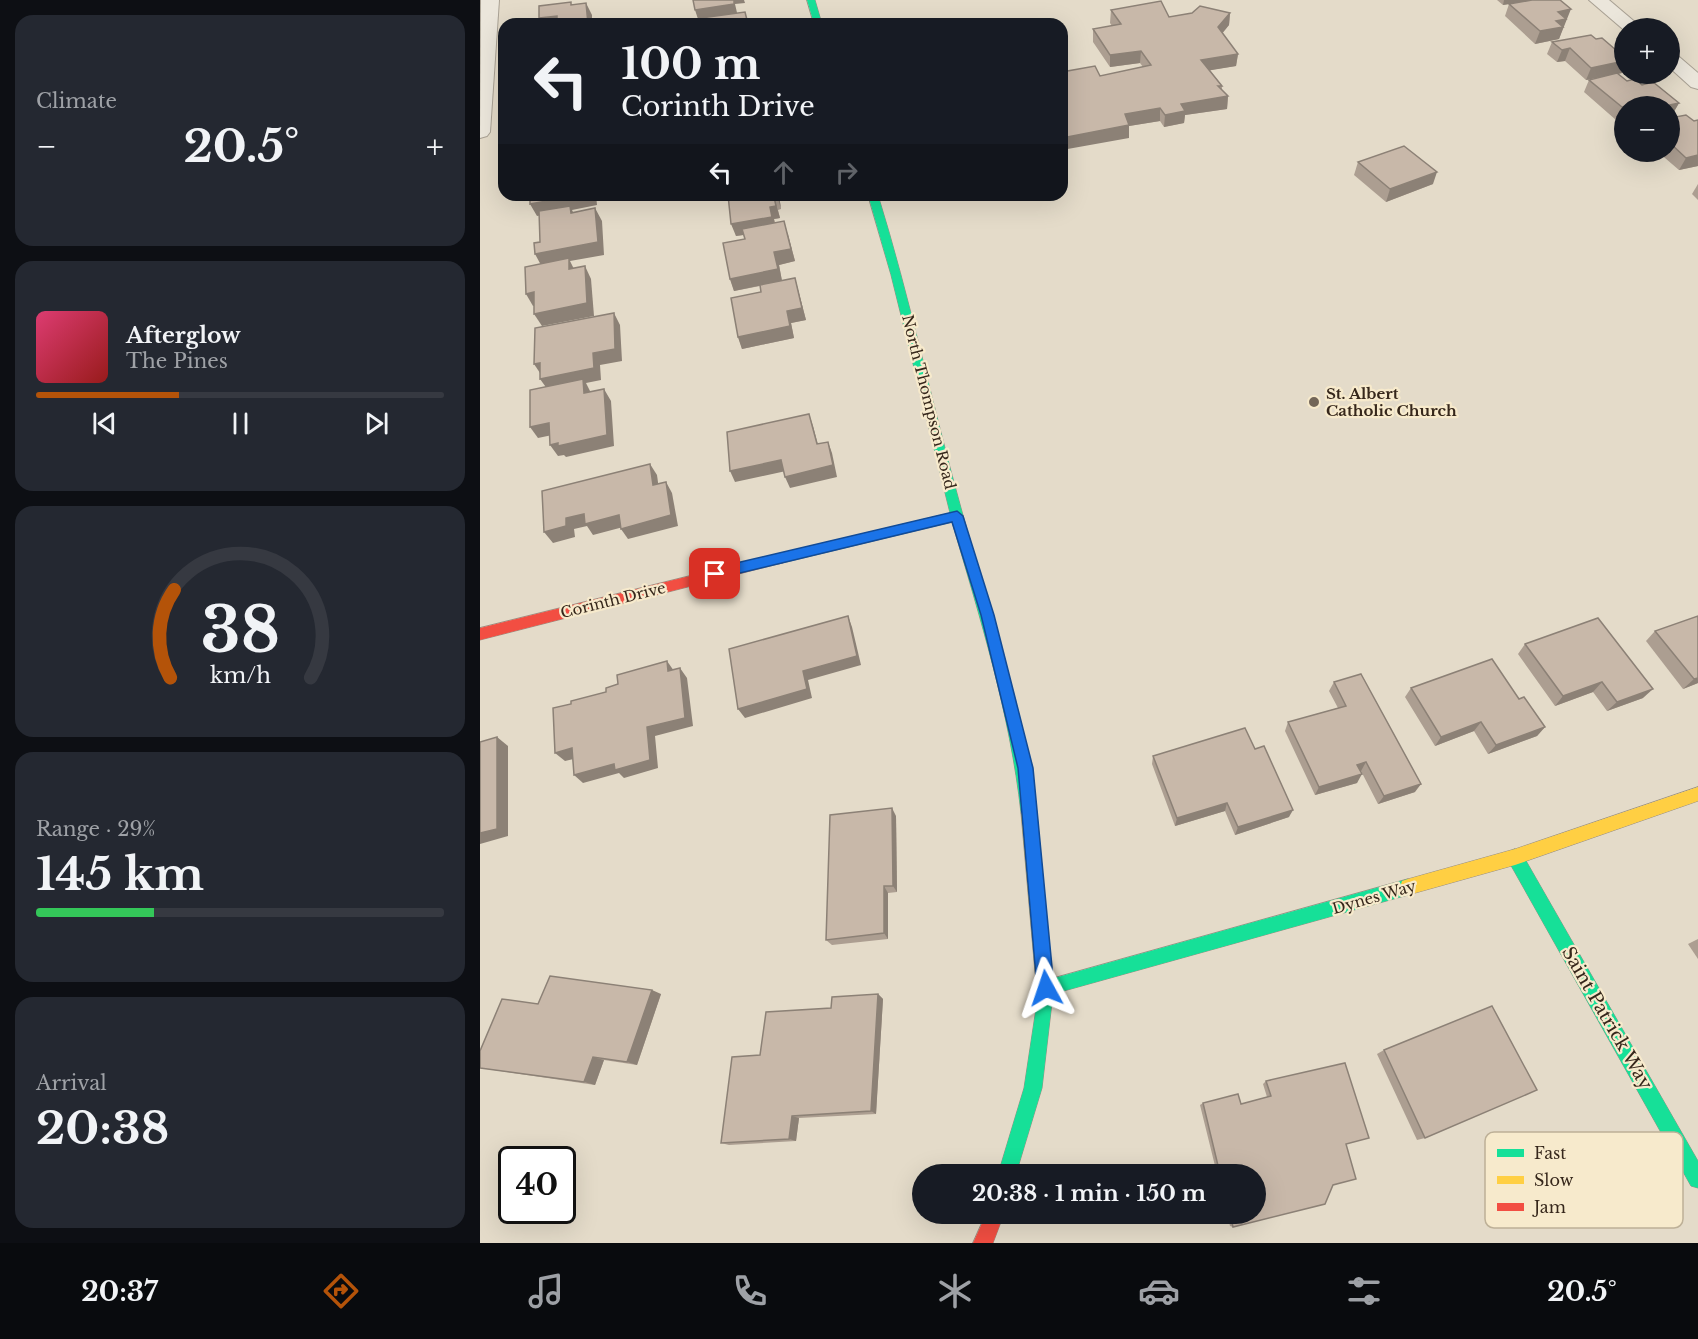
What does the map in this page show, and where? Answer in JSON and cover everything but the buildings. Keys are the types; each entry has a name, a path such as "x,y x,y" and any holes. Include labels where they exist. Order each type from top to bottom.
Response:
{"street":[{"path":"480,132 490,0"},
{"path":"811,0 816,18"},
{"path":"1598,0 1620,18"},
{"path":"1680,68 1698,83"},
{"name":"North Thompson Road","path":"875,201 894,261 957,516 987,615 1025,768 1046,988 1033,1088 1010,1164"},
{"name":"Corinth Drive","path":"480,634 715,574 957,516"},
{"name":"Dynes Way","path":"1046,988 1515,857 1698,794"},
{"name":"Saint Patrick Way","path":"1515,857 1671,1132"},
{"name":"Saint Patrick Way","path":"1683,1153 1698,1179"},
{"path":"983,1243 991,1224"}],"traffic: fast":[{"path":"811,0 816,18"},
{"path":"875,201 896,275 957,517 1010,701 1029,813"},
{"path":"778,559 957,516"},
{"path":"1515,857 1671,1132"},
{"path":"1046,988 1408,887"},
{"path":"1010,1164 1033,1088 1045,995"},
{"path":"1683,1153 1698,1179"}],"traffic: slow":[{"path":"1408,887 1515,857 1698,794"},
{"path":"1029,813 1045,995"}],"traffic: jam":[{"path":"480,634 778,559"},
{"path":"983,1243 991,1224"}],"place":[{"name":"St. Albert Catholic Church","path":"1314,402"}],"route":[{"path":"715,574 957,516 987,615 1025,768 1046,988"}]}
